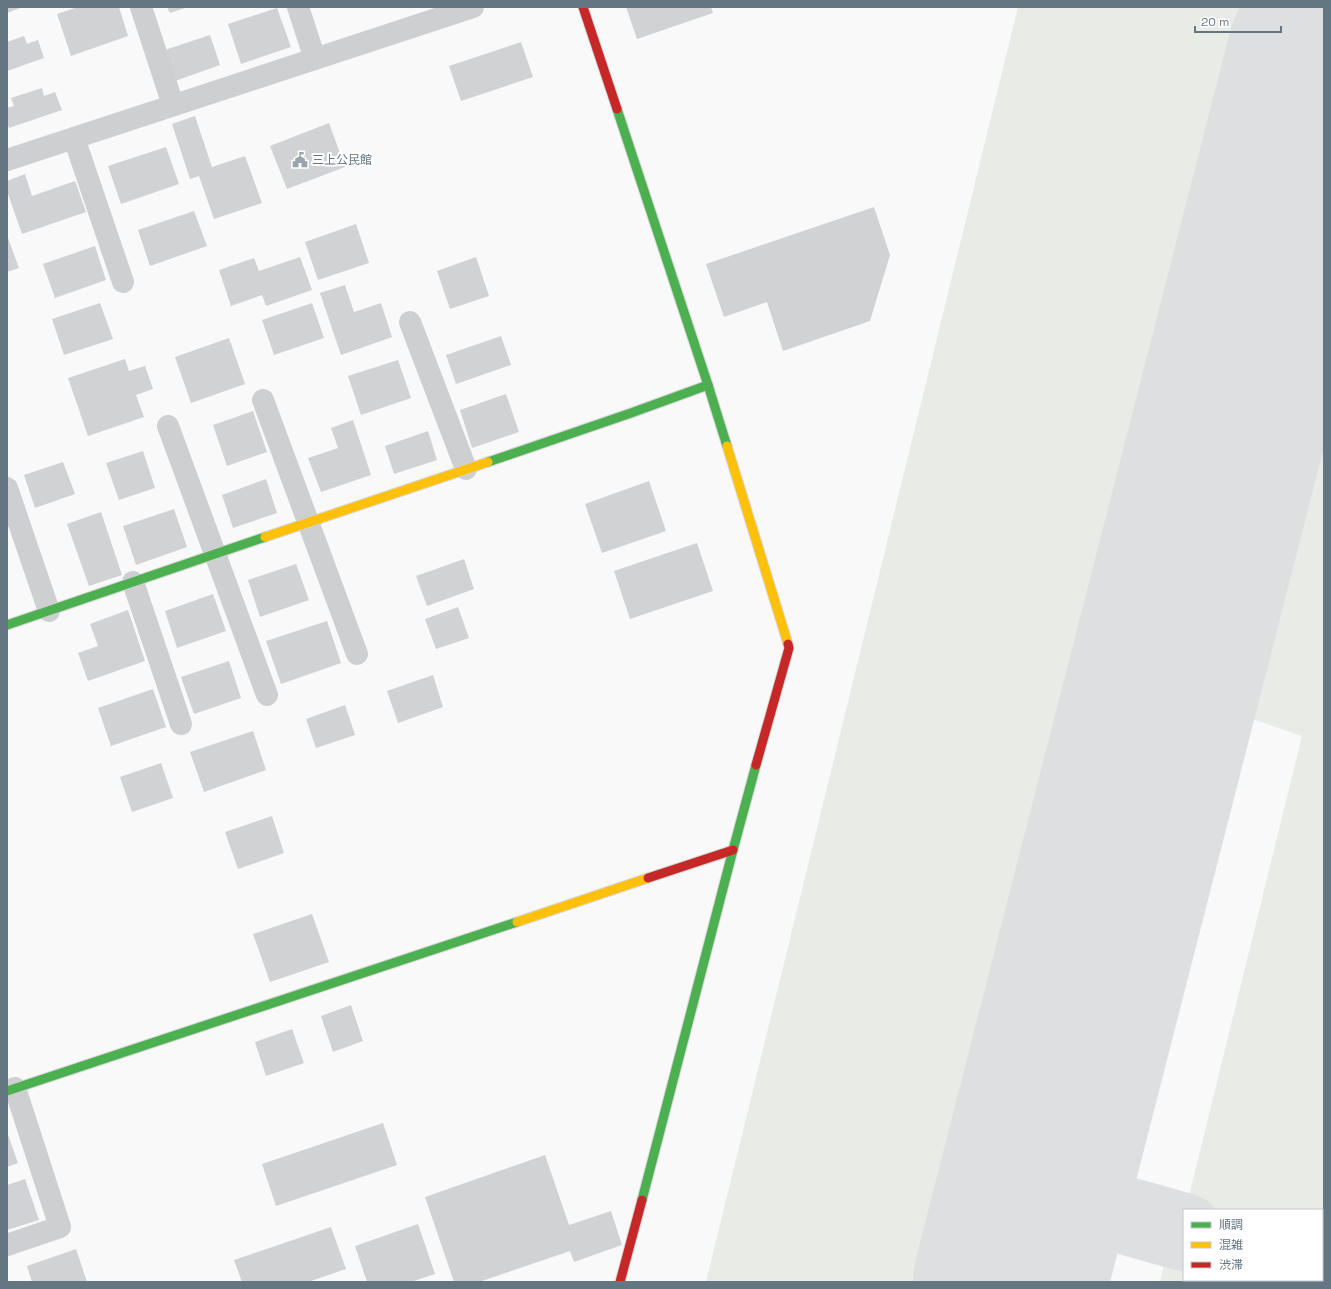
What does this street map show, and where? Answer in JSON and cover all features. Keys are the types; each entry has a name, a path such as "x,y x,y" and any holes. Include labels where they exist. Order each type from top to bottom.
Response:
{"street":[{"path":"141,7 173,105"},
{"path":"298,7 315,59"},
{"path":"7,160 473,7"},
{"path":"582,7 708,385 789,648 733,850 620,1282"},
{"path":"74,138 123,282"},
{"path":"410,322 466,469"},
{"path":"7,625 631,413 708,385"},
{"path":"263,400 358,654"},
{"path":"168,426 267,695"},
{"path":"7,488 49,611"},
{"path":"133,582 181,724"},
{"path":"7,1245 60,1227 11,1089 733,850"}],"shaded area":[{"path":"1018,7 1289,7 1116,684 1071,674 918,1282 706,1282"},
{"path":"1324,386 1324,1234 1323,1209 1208,1209 1187,1204 1302,736 1241,715"},
{"path":"1324,1234 1324,1282 1299,1282 1323,1281"},
{"path":"1165,1260 1183,1266 1183,1281 1237,1282 1160,1282"}],"building":[{"path":"7,7 23,7 7,13"},
{"path":"78,7 119,7 128,36 71,56 57,14"},
{"path":"167,7 188,7 170,13"},
{"path":"626,7 711,7 713,13 637,39"},
{"path":"277,8 291,47 241,64 228,24"},
{"path":"210,35 220,65 175,81 165,50"},
{"path":"24,36 27,44 38,40 44,58 7,71 7,42"},
{"path":"521,42 533,77 461,101 449,66"},
{"path":"42,88 44,96 55,92 62,110 9,128 7,122 7,108 14,106 11,98"},
{"path":"195,116 212,167 245,156 262,203 214,219 199,176 190,179 172,124"},
{"path":"329,123 345,167 287,189 270,146"},
{"path":"166,147 179,184 121,204 108,166"},
{"path":"25,174 32,196 75,181 86,212 22,234 7,191 7,181"},
{"path":"874,207 890,255 870,321 783,351 767,302 724,317 706,264"},
{"path":"194,211 207,246 150,266 138,230"},
{"path":"356,224 369,263 318,280 305,242"},
{"path":"7,235 19,268 7,272"},
{"path":"95,246 106,280 55,298 43,264"},
{"path":"300,257 312,290 266,306 262,295 231,306 219,270 254,258 259,271"},
{"path":"476,257 489,296 450,309 437,271"},
{"path":"345,285 354,312 381,303 392,337 341,355 320,293"},
{"path":"100,303 113,339 64,355 52,319"},
{"path":"312,303 324,338 274,355 262,320"},
{"path":"501,336 511,365 456,384 446,355"},
{"path":"229,338 245,384 191,403 175,357"},
{"path":"125,359 129,371 145,366 153,389 136,395 144,417 88,436 68,378"},
{"path":"398,360 411,398 361,415 348,376"},
{"path":"506,394 519,432 472,448 460,410"},
{"path":"253,411 267,452 227,466 213,425"},
{"path":"353,420 371,475 321,492 308,458 338,448 331,428"},
{"path":"428,431 437,460 394,474 385,446"},
{"path":"143,451 155,488 119,500 106,463"},
{"path":"63,462 75,494 35,508 24,475"},
{"path":"266,479 277,513 233,528 222,495"},
{"path":"649,481 666,531 602,553 585,504"},
{"path":"174,509 187,547 136,565 123,526"},
{"path":"101,512 122,575 89,586 67,524"},
{"path":"697,543 713,591 630,619 614,571"},
{"path":"464,559 474,589 427,606 416,576"},
{"path":"296,564 309,600 260,617 248,580"},
{"path":"213,594 226,631 177,648 165,611"},
{"path":"458,607 469,638 436,649 425,619"},
{"path":"128,610 145,661 88,681 78,653 98,646 90,624"},
{"path":"327,621 341,663 281,684 266,641"},
{"path":"229,661 241,698 194,714 181,677"},
{"path":"433,675 443,707 398,723 387,691"},
{"path":"153,689 166,727 111,746 98,708"},
{"path":"345,705 355,735 316,748 306,719"},
{"path":"253,731 266,770 204,792 190,752"},
{"path":"161,763 173,798 132,812 120,777"},
{"path":"272,816 284,853 238,869 225,832"},
{"path":"312,914 329,962 270,982 253,934"},
{"path":"351,1005 363,1041 333,1052 321,1016"},
{"path":"292,1029 304,1063 266,1076 255,1042"},
{"path":"383,1123 397,1165 276,1206 262,1164"},
{"path":"7,1132 18,1163 7,1167"},
{"path":"545,1155 569,1225 611,1211 622,1245 574,1262 570,1251 479,1282 454,1282 425,1197"},
{"path":"25,1179 39,1220 7,1230 7,1185"},
{"path":"418,1224 435,1274 411,1282 367,1282 355,1246"},
{"path":"331,1227 346,1269 308,1282 242,1282 234,1260"},
{"path":"76,1249 87,1282 32,1282 27,1266"}],"taxiway":[{"path":"1034,1190 1183,1232"}],"runway":[{"path":"1010,1282 1324,56"}],"traffic: fast":[{"path":"617,109 727,446"},
{"path":"488,462 708,385"},
{"path":"7,625 265,537"},
{"path":"642,1200 756,765"},
{"path":"7,1091 517,922"}],"traffic: slow":[{"path":"727,446 788,644"},
{"path":"265,537 488,462"},
{"path":"517,922 648,878"}],"traffic: jam":[{"path":"583,7 617,109"},
{"path":"756,765 789,648 788,644"},
{"path":"648,878 733,850"},
{"path":"620,1282 642,1200"}],"place":[{"name":"三上公民館","path":"300,160"}]}
